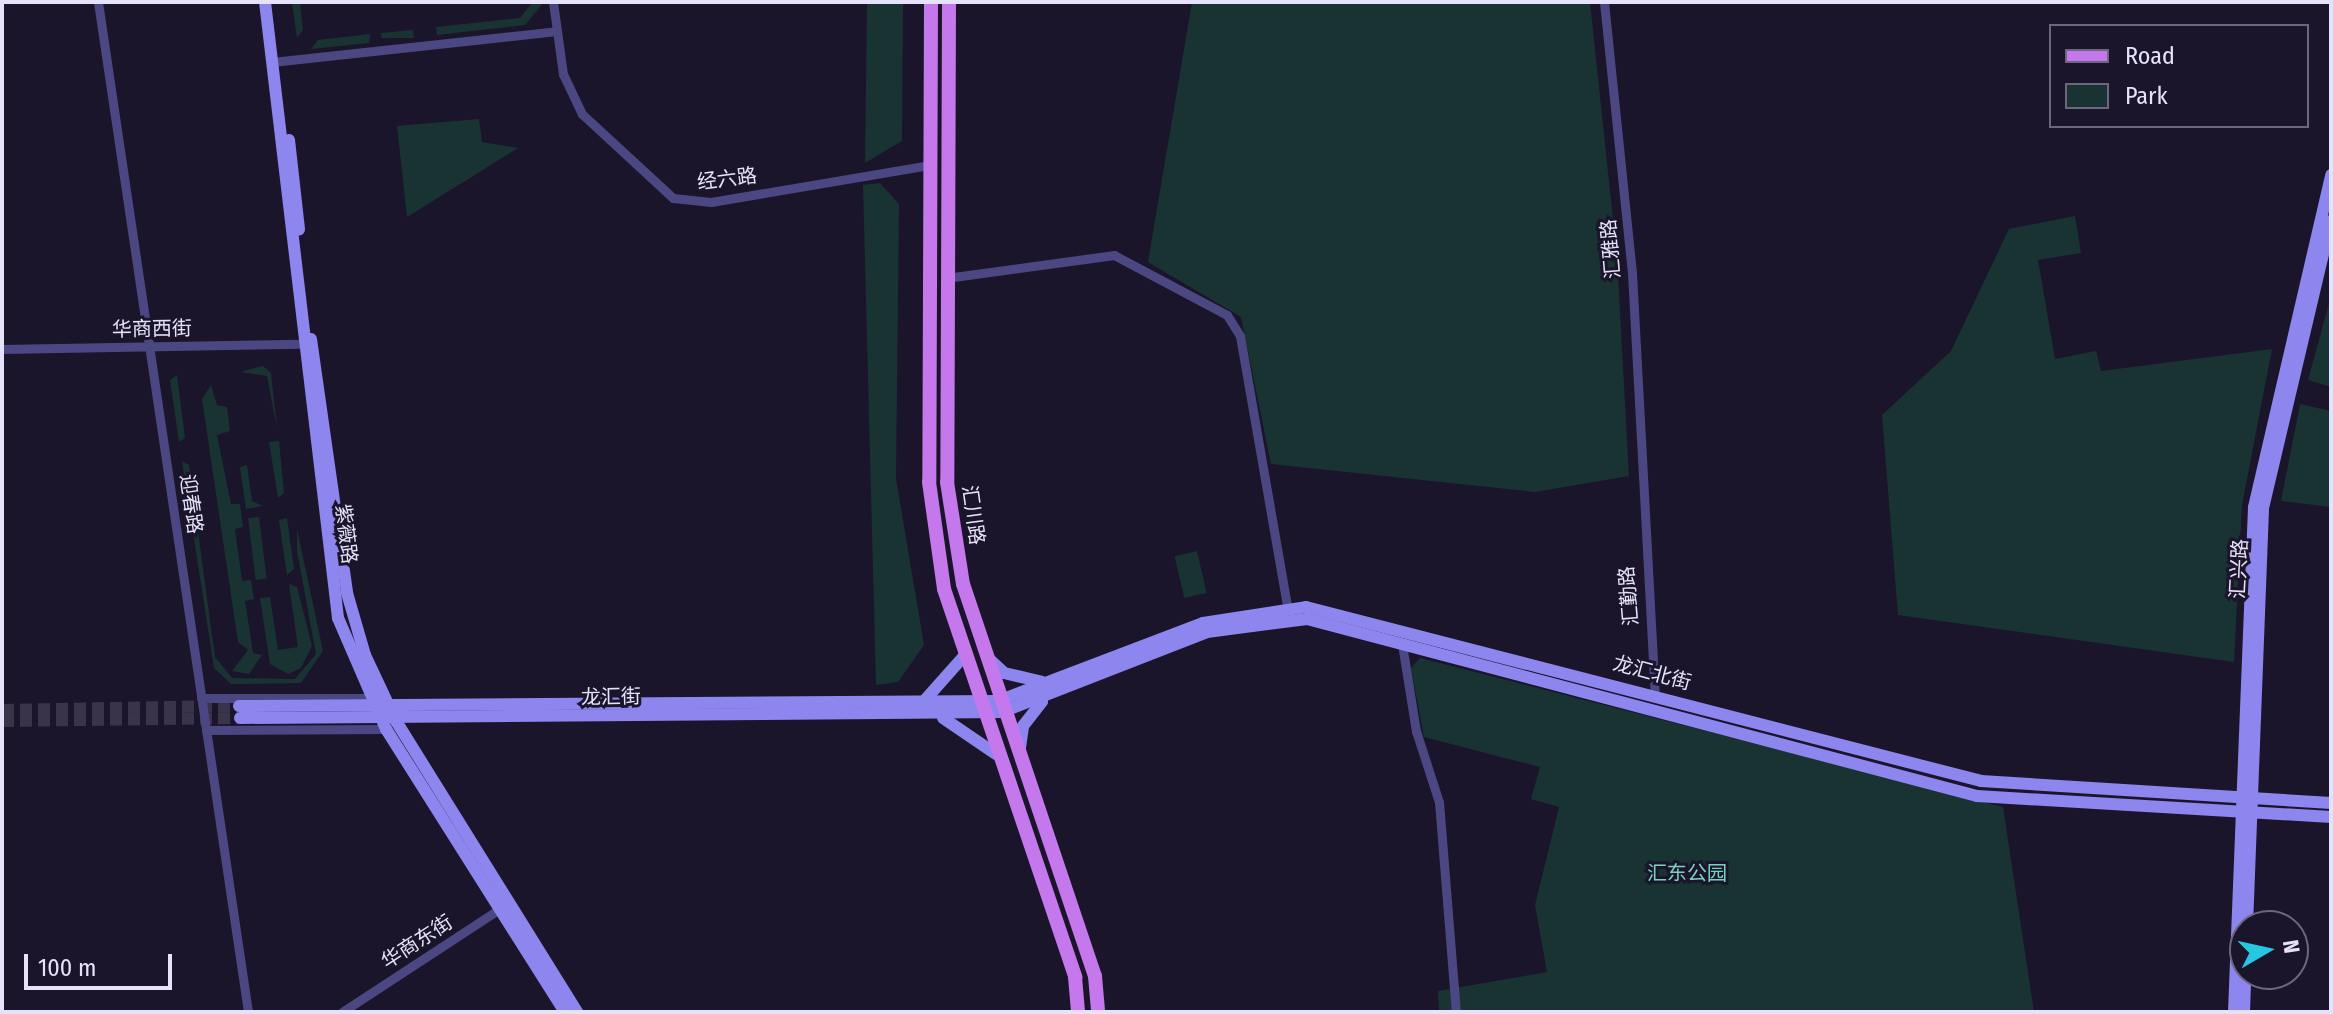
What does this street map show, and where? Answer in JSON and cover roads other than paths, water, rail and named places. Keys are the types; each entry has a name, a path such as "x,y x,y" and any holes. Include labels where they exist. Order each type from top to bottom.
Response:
{"main road":[{"name":"紫薇路","path":"265,2 276,62 347,593 378,705"},
{"name":"紫薇路","path":"273,2 303,344 338,618 388,723 577,1012"},
{"name":"汇川路","path":"931,2 929,482 944,589 980,707 1075,977 1078,1012"},
{"name":"汇川路","path":"949,2 947,482 963,584 1000,707 1095,976 1098,1012"},
{"path":"2247,910 2246,798 2254,507 2331,175"},
{"name":"汇兴路","path":"2246,798 2263,508 2331,221"},
{"name":"龙汇北街","path":"1055,687 1203,623 1287,606 1655,694 1981,781 2331,803"},
{"name":"龙汇北街","path":"980,707 1000,707 1207,632 1276,619 1307,619 1977,796 2331,817"},
{"path":"984,654 1017,677 1055,687 1023,726 1020,759"},
{"path":"965,655 926,708 956,721 996,754"},
{"name":"龙汇街","path":"926,708 378,705 240,712 388,723 980,707"},
{"path":"2234,1012 2246,814"},
{"name":"紫薇路","path":"506,904 565,1012"},
{"path":"2244,1012 2245,990"}],"street":[{"name":"迎春路","path":"98,2 248,1012"},
{"name":"经六路","path":"553,2 563,74 582,114 673,198 711,202 929,165"},
{"name":"汇雅路","path":"1604,2 1632,273 1639,495"},
{"path":"276,62 556,31"},
{"path":"946,278 1114,255 1227,315 1240,336 1287,606"},
{"name":"华商西街","path":"2,349 303,344"},
{"name":"汇勤路","path":"1639,495 1655,694"},
{"path":"1402,644 1416,731 1439,802 1456,1012"},
{"path":"201,698 378,705"},
{"path":"206,730 388,723"},
{"name":"华商东街","path":"342,1012 506,904"}],"tunnel":[{"path":"2,710 239,706"},
{"path":"2,721 240,718"}],"park label":[{"name":"汇东公园","path":"1687,873"}]}
